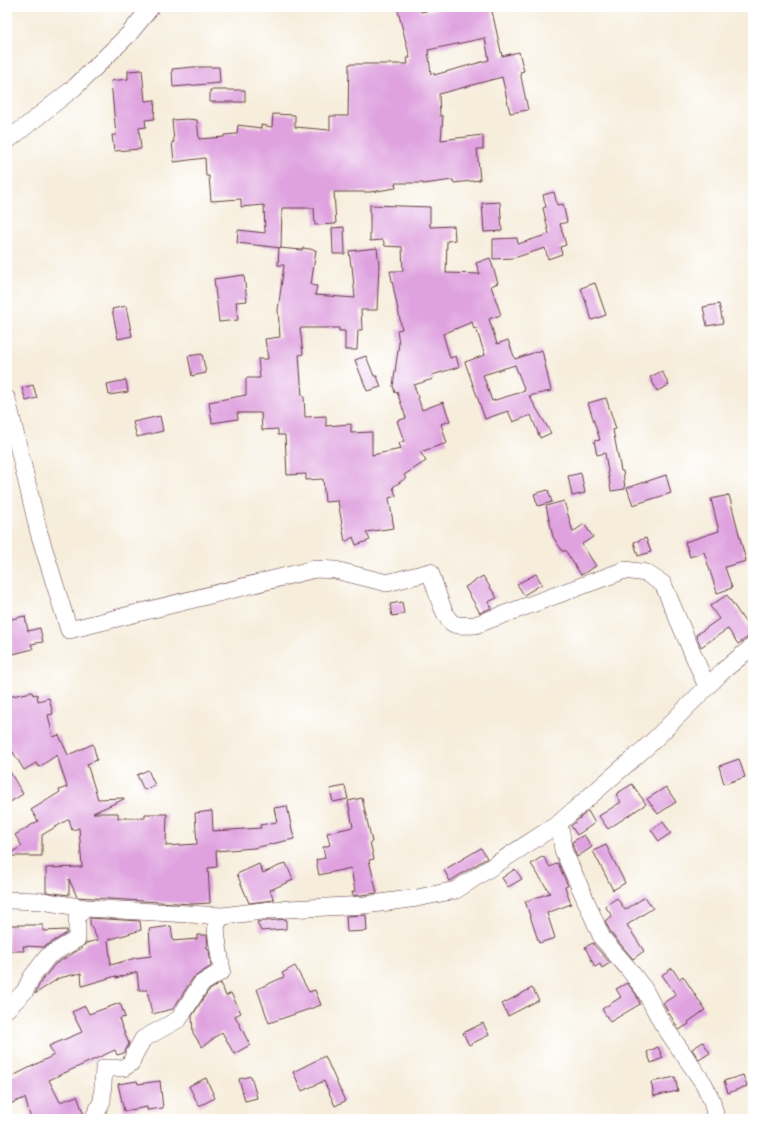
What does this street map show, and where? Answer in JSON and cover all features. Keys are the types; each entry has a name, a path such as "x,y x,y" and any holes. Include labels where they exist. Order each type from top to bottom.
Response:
{"street":[{"path":"7,141 75,87 129,34 151,7"},
{"path":"7,399 39,534 69,630 315,569 335,570 387,583 430,572 445,613 452,623 462,626 476,624 625,570 646,573 663,584 707,687"},
{"path":"7,900 42,901 85,908 223,916 270,910 365,904 417,898 456,890 558,824 651,744 724,670 753,646"},
{"path":"558,824 561,832 563,850 602,938 644,989 662,1023 704,1084 712,1101 716,1119"},
{"path":"7,1009 25,991 32,978 48,956 77,939 77,917 85,908"},
{"path":"93,1119 102,1101 104,1068 123,1068 131,1064 143,1039 179,1019 201,984 222,971 216,924 223,916"}],"building":[{"path":"397,7 419,7 421,12 446,7 491,7 502,56 519,52 524,71 520,72 528,110 510,113 502,77 439,94 440,116 443,116 441,140 483,135 483,149 477,149 480,180 454,183 453,180 423,184 395,183 396,188 370,192 334,192 336,224 315,225 314,208 282,208 281,248 237,243 238,230 265,233 264,205 241,207 241,199 211,201 209,176 206,176 205,158 174,162 172,120 197,120 199,139 224,137 224,135 237,134 238,125 261,128 261,125 272,127 273,114 295,115 295,127 330,130 330,116 348,116 349,64 408,64 407,58 410,58","holes":["485,38 489,60 434,75 434,73 431,74 428,50"]},
{"path":"219,67 220,83 173,87 172,69"},
{"path":"142,70 145,101 155,100 154,119 145,120 146,127 139,128 141,149 114,151 112,135 116,135 111,81 128,79 128,71"},
{"path":"210,90 245,90 245,102 210,102"},
{"path":"554,192 557,205 563,204 567,222 560,224 566,245 560,247 562,254 548,259 545,248 514,258 493,259 493,239 517,238 518,244 549,234 543,208 546,207 543,195"},
{"path":"500,202 502,231 484,232 482,203"},
{"path":"370,205 430,207 430,227 454,226 455,240 447,241 446,273 480,274 476,263 490,258 498,283 491,286 501,315 489,319 497,344 508,340 515,359 542,350 551,391 529,396 551,433 540,438 531,415 513,422 508,411 485,419 465,362 485,355 476,328 474,329 472,322 443,334 450,358 456,356 459,367 432,375 433,379 414,385 422,410 443,402 450,421 441,424 447,443 420,452 426,461 404,475 406,478 393,487 396,496 389,498 394,528 366,532 370,540 356,545 353,537 345,542 338,501 325,502 323,479 306,480 306,474 287,475 285,435 278,435 278,429 262,430 261,413 237,413 238,419 212,423 209,402 246,395 246,378 260,378 258,359 268,359 265,339 280,337 278,310 284,265 278,265 279,248 302,250 303,248 316,250 311,285 317,286 315,295 355,298 349,251 377,248 379,265 377,310 361,310 362,330 358,330 357,350 345,350 345,331 339,331 339,328 300,328 303,354 299,355 302,396 304,396 305,417 326,416 326,426 351,424 351,433 372,432 372,455 401,449 399,443 404,441 397,421 406,418 397,392 395,393 393,386 399,343 397,330 402,329 390,271 403,271 402,247 385,246 383,240 370,241","holes":["515,365 525,391 492,401 483,375"]},
{"path":"344,227 345,254 333,254 332,228"},
{"path":"244,275 247,301 236,302 238,320 219,322 214,279"},
{"path":"595,283 606,315 592,320 581,288"},
{"path":"719,304 723,323 707,326 703,307"},
{"path":"126,306 132,336 118,339 112,309"},
{"path":"202,354 206,373 192,376 188,356"},
{"path":"366,356 374,376 377,376 381,387 367,391 355,360"},
{"path":"662,371 669,385 657,391 650,377"},
{"path":"126,380 128,392 109,395 107,384"},
{"path":"33,385 37,398 26,401 22,388"},
{"path":"606,398 616,429 613,430 621,471 623,471 625,489 611,491 605,453 597,455 594,441 600,440 588,403"},
{"path":"160,416 163,431 137,437 133,422"},
{"path":"581,473 585,493 572,496 568,476"},
{"path":"666,475 671,493 633,505 627,488"},
{"path":"548,490 552,502 538,506 534,494"},
{"path":"729,495 746,561 725,567 732,588 717,593 704,552 690,557 685,542 719,531 711,499"},
{"path":"564,501 573,532 584,524 593,537 582,544 596,566 581,575 565,550 563,552 553,537 546,506"},
{"path":"646,538 651,552 638,556 634,542"},
{"path":"536,574 542,584 524,595 517,584"},
{"path":"483,576 497,598 488,602 491,608 480,613 465,587"},
{"path":"727,595 753,634 738,644 728,629 701,647 696,635 719,619 710,606"},
{"path":"402,602 404,614 392,616 390,604"},
{"path":"25,616 28,631 40,628 43,642 31,644 33,649 13,654 7,628 7,620"},
{"path":"32,692 33,695 37,694 38,701 49,698 53,714 48,715 53,737 59,735 68,755 93,744 97,760 87,764 98,799 124,798 93,813 118,813 118,818 145,818 145,814 167,814 166,846 197,844 195,813 212,811 213,831 261,828 260,825 277,822 274,808 287,806 294,839 254,848 216,851 217,867 208,868 210,903 192,904 77,897 69,879 69,895 46,892 46,868 82,867 79,828 72,830 69,819 42,835 42,856 7,856 22,846 15,835 38,821 31,810 60,792 59,790 67,787 57,755 39,767 36,763 24,770 13,752 7,755 7,697"},
{"path":"739,759 745,777 724,784 719,766"},
{"path":"7,767 23,794 7,804"},
{"path":"148,770 155,785 144,790 137,775"},
{"path":"632,784 646,804 608,829 599,816 621,802 616,794"},
{"path":"345,786 348,799 333,802 330,789"},
{"path":"666,787 676,802 658,814 647,799"},
{"path":"362,798 372,842 370,842 374,859 369,860 377,893 353,896 352,892 355,891 351,868 319,875 316,860 325,858 323,847 330,845 327,833 353,827 348,801"},
{"path":"588,811 595,823 577,835 571,826"},
{"path":"663,822 671,833 659,841 651,830"},
{"path":"584,835 592,847 577,857 572,842"},
{"path":"606,845 625,883 613,890 593,851"},
{"path":"481,848 487,858 450,881 444,870"},
{"path":"543,856 550,867 558,863 568,886 565,887 571,904 547,913 555,938 539,943 525,901 550,893 531,864"},
{"path":"286,863 293,880 270,890 274,900 249,903 237,874 259,864 263,873"},
{"path":"515,869 522,879 508,887 502,878"},
{"path":"645,897 653,908 627,925 644,951 633,959 611,933 605,921 612,916 605,906 617,898 625,910"},
{"path":"366,915 367,931 347,932 346,916"},
{"path":"90,918 140,921 141,930 108,940 111,965 135,958 151,956 149,929 171,926 173,941 197,939 197,935 207,935 208,946 206,947 209,950 211,966 193,978 173,1009 152,1014 147,990 139,990 137,972 116,978 116,976 82,986 81,973 59,978 35,994 40,983 55,964 82,948 86,943 98,940 90,924"},
{"path":"286,919 286,929 261,931 257,922"},
{"path":"8,925 43,925 43,931 67,930 67,933 44,947 23,946 24,951 8,951"},
{"path":"593,943 610,963 602,968 600,964 595,967 585,947"},
{"path":"295,966 309,992 315,990 321,1005 269,1023 257,989 284,977 282,973"},
{"path":"672,968 679,979 683,976 705,1010 688,1022 689,1024 679,1030 663,1003 676,995 662,975"},
{"path":"221,983 226,996 231,993 241,1013 235,1016 250,1045 234,1054 222,1032 202,1047 193,1033 192,1016 208,991"},
{"path":"627,983 636,994 640,1004 610,1022 602,1009 621,997 616,989"},
{"path":"532,988 539,1000 508,1016 502,1004"},
{"path":"120,1003 125,1017 119,1019 129,1044 124,1053 117,1055 115,1050 49,1080 60,1102 77,1096 84,1115 83,1119 31,1119 25,1098 7,1105 7,1079 54,1055 49,1046 82,1032 72,1012 85,1006 89,1014"},
{"path":"483,1023 489,1035 469,1045 463,1033"},
{"path":"703,1042 710,1053 699,1060 692,1049"},
{"path":"658,1047 663,1058 651,1063 647,1052"},
{"path":"325,1056 345,1101 335,1106 324,1081 302,1091 293,1072"},
{"path":"743,1075 747,1086 728,1093 724,1081"},
{"path":"251,1076 257,1098 245,1101 239,1079"},
{"path":"675,1077 678,1091 654,1096 651,1082"},
{"path":"206,1078 215,1098 199,1106 189,1086"},
{"path":"137,1081 138,1084 160,1081 163,1108 147,1110 147,1107 124,1111 118,1084"}]}
